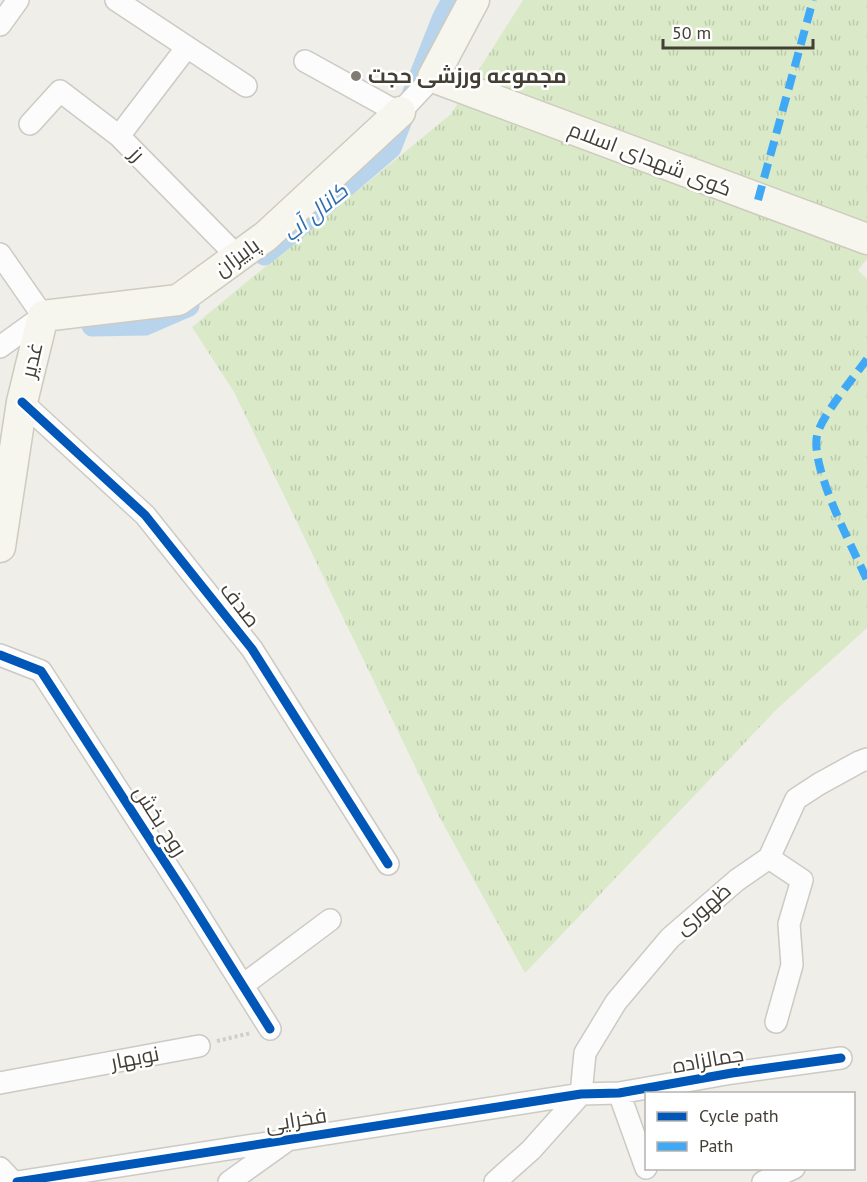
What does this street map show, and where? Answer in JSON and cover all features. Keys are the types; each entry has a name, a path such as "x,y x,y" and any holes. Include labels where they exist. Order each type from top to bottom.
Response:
{"main road":[{"name":"پاییزان","path":"43,316 178,300 266,236 412,100 474,0"},
{"name":"کوی شهدای اسلام","path":"412,100 867,239"},
{"name":"غدیر","path":"0,546 22,402 43,316"}],"street":[{"path":"116,0 246,86"},
{"path":"0,25 12,2"},
{"path":"120,136 187,47"},
{"path":"305,61 412,100"},
{"name":"رز","path":"30,124 60,91 120,136 237,256"},
{"path":"0,254 43,316 0,347"},
{"name":"صدف","path":"22,402 145,515 238,632 252,650 388,864"},
{"name":"روح بخش","path":"0,655 41,671 270,1029"},
{"path":"776,1022 792,965 789,924 802,880 769,858 796,800 819,784 867,759"},
{"name":"ظهوری","path":"580,1095 585,1053 616,1002 686,922 737,880 769,858"},
{"path":"243,985 330,920"},
{"name":"نوبهار","path":"0,1083 199,1046"},
{"name":"جمالزاده","path":"580,1095 734,1083 841,1058"},
{"path":"618,1093 645,1163"},
{"path":"495,1182 531,1150 580,1095"},
{"name":"فخرایی","path":"15,1182 580,1095"},
{"path":"229,1182 289,1140"},
{"path":"0,1168 15,1182"},
{"path":"762,1182 789,1170"}],"path":[{"path":"199,1046 270,1029"}],"green space":[{"path":"523,0 867,0 867,259 858,270 867,279 867,628 777,709 525,973 440,818 234,392 192,327 451,114"}],"waterway":[{"name":"کانال آب","path":"264,255 391,148 442,19 452,0"},
{"name":"کانال آب","path":"92,326 145,325 189,306"}],"marked path":[{"path":"758,200 813,0"},
{"path":"867,359 826,415 818,432 816,446 819,464 833,506 867,580"}],"cycle path":[{"path":"22,402 145,515 252,649 388,864"},
{"path":"0,655 41,671 270,1029"},
{"path":"17,1182 581,1094 619,1093 732,1073 841,1058"}],"place":[{"name":"مجموعه ورزشی حجت","path":"356,76"}]}
